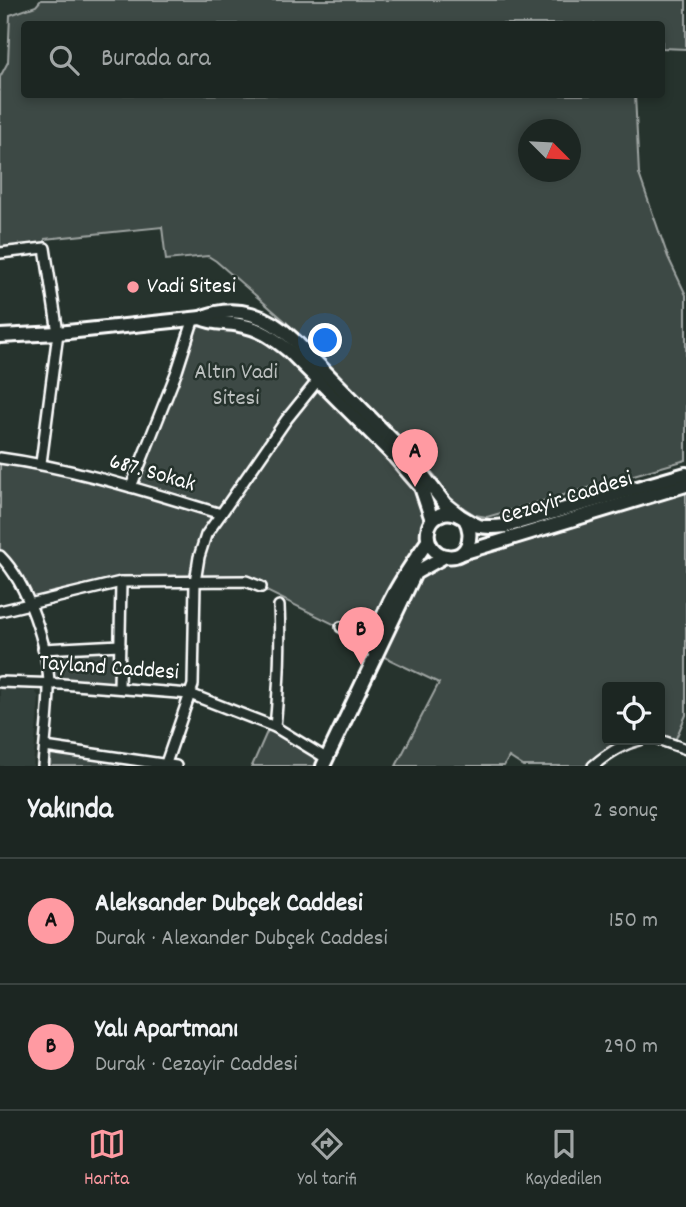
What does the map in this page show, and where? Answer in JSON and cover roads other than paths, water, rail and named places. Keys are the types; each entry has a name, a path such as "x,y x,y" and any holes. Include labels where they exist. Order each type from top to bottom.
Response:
{"main road":[{"path":"0,336 58,333 197,318 211,313 242,312 261,316 280,327 410,458 445,504 462,517 471,532 468,545 460,553 445,556 415,573 403,588"},
{"path":"197,318 212,323 256,329 271,335 319,379 421,487 432,520 427,534 428,541 437,553 445,556"},
{"name":"Cezayir Caddesi","path":"460,553 507,533 686,474"},
{"name":"Cezayir Caddesi","path":"462,517 476,525 507,533 686,485"},
{"path":"432,520 445,513 462,517"},
{"path":"325,762 403,588 428,541"}],"street":[{"path":"0,253 45,248 58,333 41,464"},
{"path":"131,486 197,318"},
{"path":"221,514 286,420 319,379"},
{"name":"687. Sokak","path":"0,458 41,464 131,486 221,514 206,535 199,557 195,582 193,685 169,765"},
{"path":"0,556 18,580 30,604 43,649 49,684 43,766"},
{"path":"0,611 121,582 246,581 261,587"},
{"path":"120,688 121,582"},
{"path":"275,727 281,640 279,606"},
{"path":"341,627 377,644"},
{"path":"43,649 120,645"},
{"name":"Tayland Caddesi","path":"0,682 190,694 275,727 325,762"},
{"path":"665,742 686,749"},
{"path":"593,766 605,755 625,745"},
{"path":"45,747 169,765"}],"place":[{"name":"Vadi Sitesi","path":"133,287"},
{"name":"Aleksander Dubçek Caddesi","path":"415,487"},
{"name":"Yalı Apartmanı","path":"361,665"}],"park label":[{"name":"Altın Vadi Sitesi","path":"236,386"}]}
